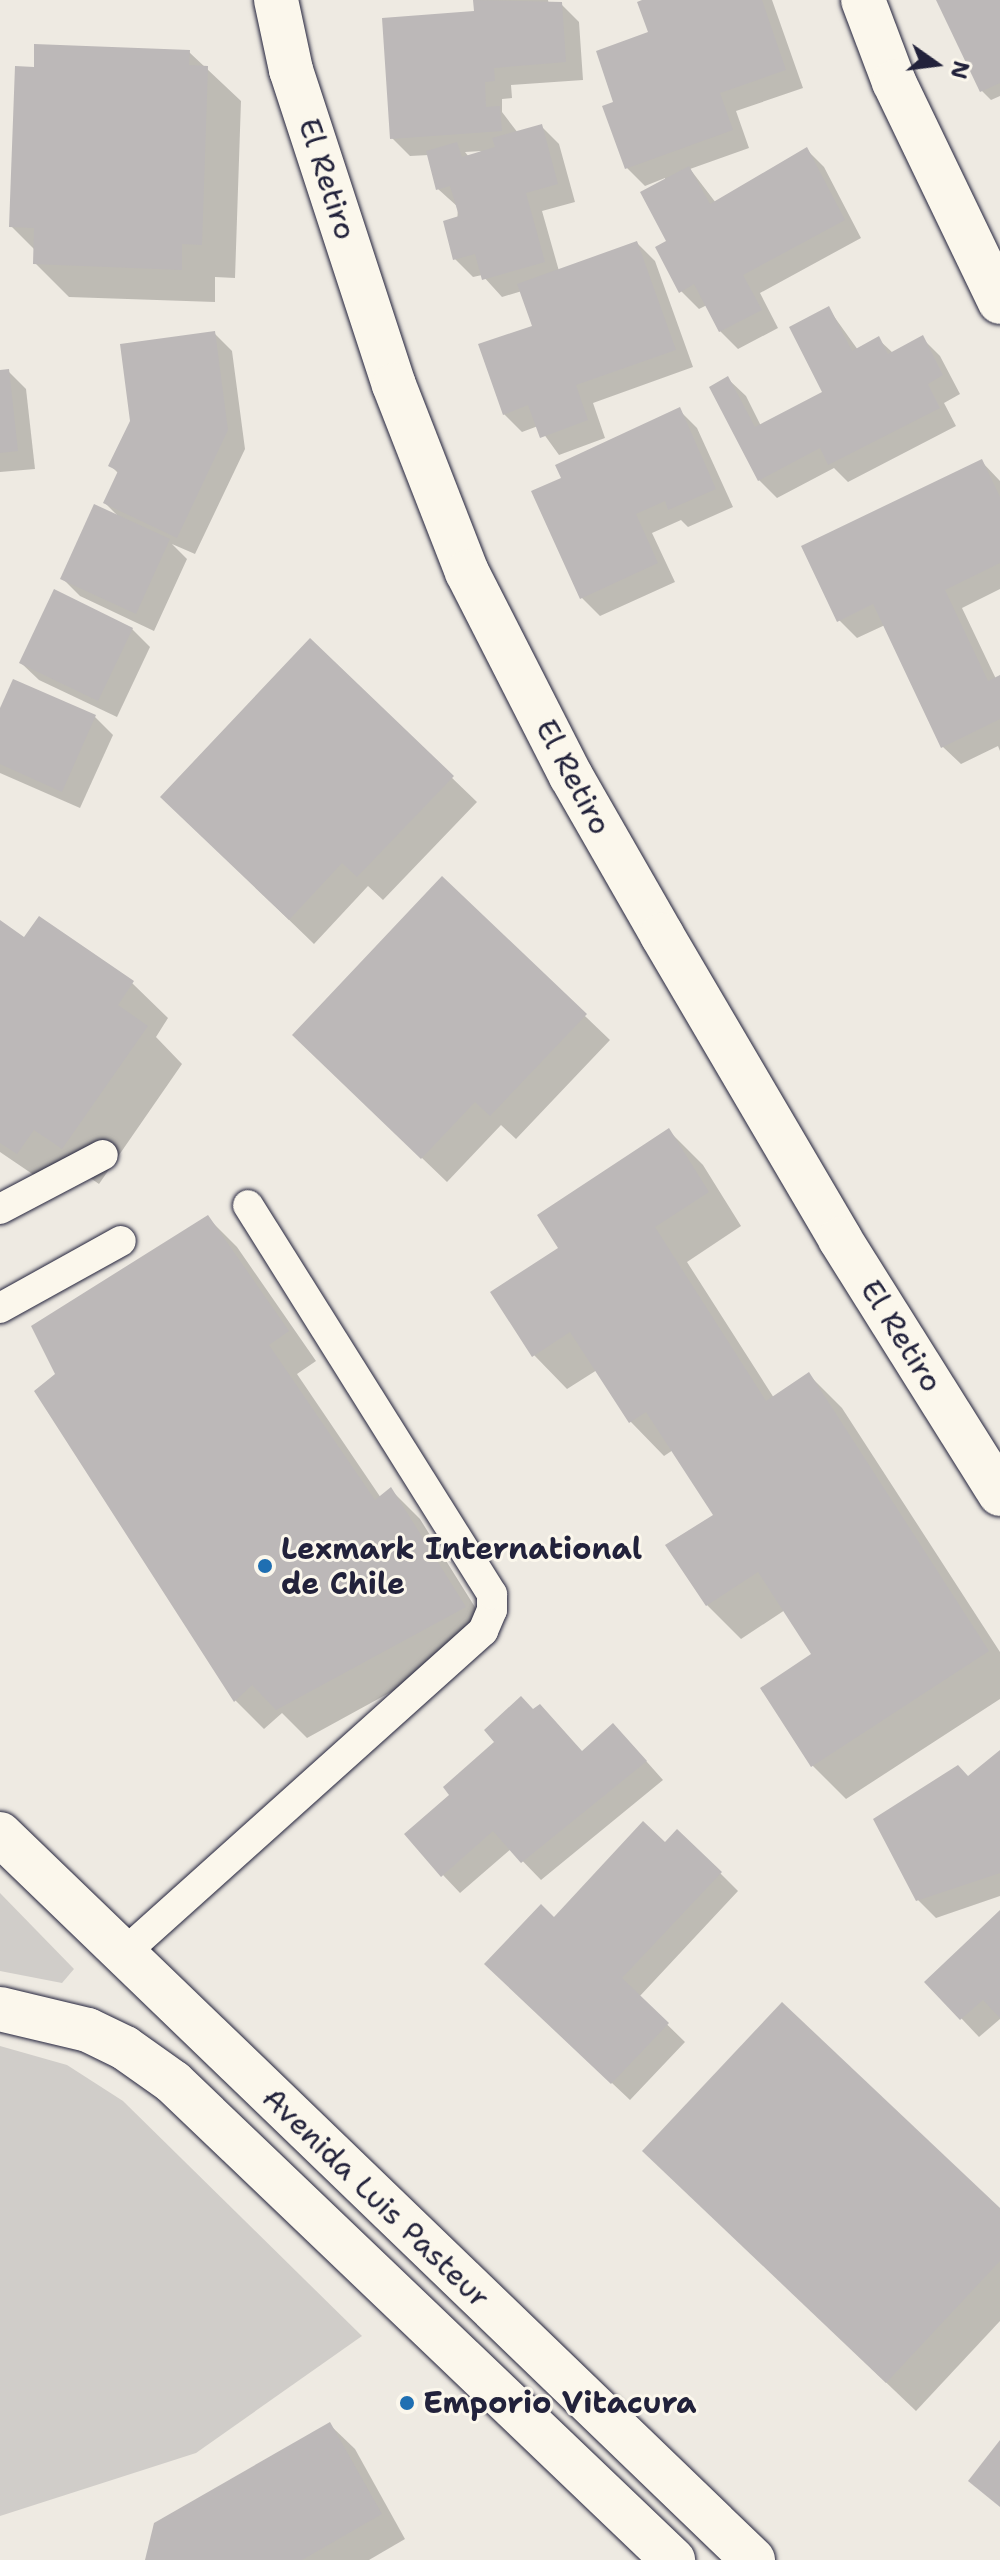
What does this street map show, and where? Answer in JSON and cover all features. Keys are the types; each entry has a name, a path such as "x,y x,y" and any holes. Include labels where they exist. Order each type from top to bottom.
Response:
{"street":[{"name":"El Retiro","path":"276,0 291,70 394,385 467,572 571,776 662,935 840,1239 1000,1494"},
{"path":"863,0 894,82 1000,302"},
{"name":"Avenida Luis Pasteur","path":"0,1834 753,2560"},
{"name":"Avenida Luis Pasteur","path":"0,2009 88,2030 125,2048 173,2082 673,2560"}],"lane":[{"path":"0,1209 103,1155"},
{"path":"123,1954 483,1631 492,1610 492,1594 248,1205"},
{"path":"0,1308 121,1241"}],"shaded area":[{"path":"0,1893 74,1969 62,1983 0,1971"},
{"path":"0,2046 67,2065 123,2101 362,2336 196,2453 0,2516"}],"building":[{"path":"473,0 562,2 566,62 494,68 495,81 485,82 486,107 500,106 502,131 390,139 382,18 474,11"},
{"path":"642,0 762,0 786,70 720,93 733,130 625,169 602,106 613,102 596,51 648,32 637,2"},
{"path":"936,0 1000,0 1000,83 980,92"},
{"path":"34,44 190,50 189,65 208,66 202,245 182,244 182,270 33,264 34,228 9,227 15,66 34,67"},
{"path":"542,124 558,184 526,193 545,262 482,280 475,254 453,260 443,221 459,216 450,186 436,190 426,151 457,142 462,157 495,147 492,138"},
{"path":"807,147 845,220 743,275 762,310 719,332 694,284 679,293 655,247 666,241 640,192 689,166 710,204"},
{"path":"637,241 676,350 576,385 588,420 540,438 528,405 503,415 478,344 532,326 517,284"},
{"path":"829,306 852,351 879,336 888,354 923,335 943,375 928,384 940,408 828,465 820,448 758,481 709,387 728,376 755,427 822,392 789,327"},
{"path":"215,331 228,430 177,538 103,503 118,471 108,466 130,421 120,344"},
{"path":"9,369 18,451 0,453 0,370"},
{"path":"680,407 716,489 668,510 665,501 636,514 658,563 580,599 531,491 561,478 555,465"},
{"path":"982,459 1000,497 1000,563 945,590 988,681 1000,675 1000,719 941,748 873,604 837,622 801,546"},
{"path":"94,504 170,539 136,614 60,579"},
{"path":"54,589 133,628 98,701 19,663"},
{"path":"310,638 454,776 357,877 342,863 289,920 160,797"},
{"path":"13,679 96,715 62,792 0,764 0,708"},
{"path":"442,876 587,1014 490,1116 475,1102 421,1159 292,1035"},
{"path":"39,916 134,981 118,1005 148,1026 62,1149 34,1130 17,1154 0,1143 0,920 24,937"},
{"path":"669,1128 709,1192 655,1227 766,1401 809,1372 989,1651 811,1767 760,1688 811,1654 758,1572 706,1606 665,1545 713,1515 646,1412 629,1423 570,1332 532,1357 490,1292 558,1248 537,1215"},
{"path":"208,1215 289,1331 269,1345 375,1500 391,1487 466,1607 276,1710 252,1685 234,1702 34,1391 55,1374 31,1326"},
{"path":"521,1696 533,1709 540,1704 582,1751 613,1723 647,1761 521,1863 493,1831 441,1877 404,1834 449,1795 443,1787 494,1742 484,1730"},
{"path":"1000,1750 1000,1873 916,1901 873,1819 958,1765 968,1776"},
{"path":"643,1821 665,1842 677,1829 722,1872 622,1978 669,2023 611,2084 484,1964 541,1904 554,1917"},
{"path":"1000,1910 1000,2018 983,2000 960,2020 924,1982"},
{"path":"782,2002 1000,2208 1000,2261 886,2383 642,2151"},
{"path":"330,2422 382,2514 302,2560 145,2560 154,2523"},
{"path":"1000,2440 1000,2507 968,2481"}],"place":[{"name":"Lexmark International de Chile","path":"265,1566"},
{"name":"Emporio Vitacura","path":"407,2403"}]}
